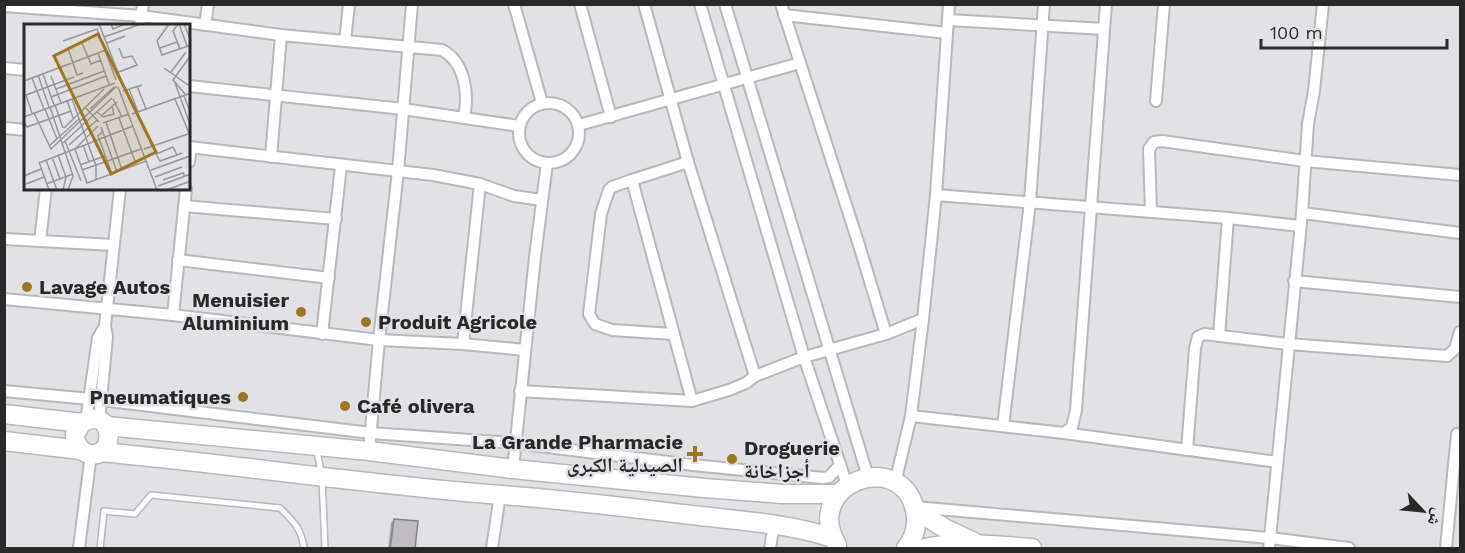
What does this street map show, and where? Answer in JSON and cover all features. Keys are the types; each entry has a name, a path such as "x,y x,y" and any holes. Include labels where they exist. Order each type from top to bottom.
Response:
{"main road":[{"path":"4,414 316,446 370,442 513,469 727,490 783,494 843,490"},
{"path":"93,423 109,433 109,440 106,447 91,452 77,444 75,436 77,429 93,423"},
{"path":"4,441 91,452 180,459 322,478 556,499 774,524 790,526 837,543"},
{"path":"837,543 830,527 830,512 843,490 854,481 868,477 880,477 895,483 906,491 915,508 957,535 986,546"},
{"path":"906,549 914,533 915,508"},
{"path":"925,549 942,545 1032,549"}],"street":[{"path":"206,25 208,4"},
{"path":"345,41 349,4"},
{"path":"370,442 404,109 412,4"},
{"path":"514,4 542,103"},
{"path":"580,4 611,117"},
{"path":"644,4 688,162 755,376"},
{"path":"700,4 804,357 840,465 843,490"},
{"path":"724,4 868,477"},
{"path":"895,483 911,416 923,319 936,195 949,4"},
{"path":"1003,426 1030,202 1044,4"},
{"path":"1064,433 1072,427 1076,410 1106,4"},
{"path":"1156,101 1164,4"},
{"path":"1270,543 1305,161 1323,4"},
{"path":"4,6 78,8 281,34 442,50 451,54 456,61 466,88 467,103 464,117"},
{"path":"886,334 782,10 947,33"},
{"path":"948,20 1104,29"},
{"path":"271,157 281,34"},
{"path":"579,125 800,63"},
{"path":"4,68 24,70"},
{"path":"190,86 404,109 519,126"},
{"path":"542,103 562,105 573,113 579,125 579,139 573,151 562,160 547,163 536,160 526,152 520,140 519,126 525,114 542,103"},
{"path":"4,128 24,130"},
{"path":"1151,211 1149,150 1154,142 1162,141 1305,161 1461,175"},
{"path":"190,147 398,171 480,184 514,196 542,200"},
{"path":"673,334 612,330 595,324 589,314 601,214 612,187 688,162"},
{"path":"513,469 547,163"},
{"path":"322,334 341,166"},
{"path":"632,180 692,401"},
{"path":"463,344 480,184"},
{"path":"40,241 46,190"},
{"path":"93,423 101,400 107,337 106,309 120,190"},
{"path":"173,315 186,190"},
{"path":"936,195 1151,211 1300,226"},
{"path":"184,206 336,219"},
{"path":"1302,213 1461,233"},
{"path":"1219,336 1228,218"},
{"path":"4,239 113,245"},
{"path":"178,260 329,278"},
{"path":"1294,281 1461,297"},
{"path":"4,299 173,315 379,340 525,350"},
{"path":"520,391 692,401 729,390 746,383 755,376 804,357 886,334 923,319"},
{"path":"93,423 88,399 98,338 105,326"},
{"path":"1187,450 1195,348 1198,337 1204,334 1288,344 1447,356 1455,349 1461,332"},
{"path":"4,391 101,400 370,442 515,443 823,478 830,477 840,465"},
{"path":"911,416 1064,433 1277,462"},
{"path":"1446,549 1457,434"},
{"path":"79,549 91,452"},
{"path":"492,549 500,495"},
{"path":"915,508 1349,549"},
{"path":"770,549 774,524"}],"lane":[{"path":"316,446 322,478 325,549"},
{"path":"100,549 104,511 135,514 151,495 280,508 301,533 304,549"}],"building":[{"path":"394,519 418,521 415,549 390,549"}],"place":[{"name":"Lavage Autos","path":"27,287"},
{"name":"Menuisier Aluminium","path":"301,312"},
{"name":"Produit Agricole","path":"366,322"},
{"name":"Pneumatiques","path":"243,397"},
{"name":"Café olivera","path":"345,406"},
{"name":"La Grande Pharmacie الصيدلية الكبرى","path":"695,454"},
{"name":"Droguerie أجزاخانة","path":"732,459"}]}
